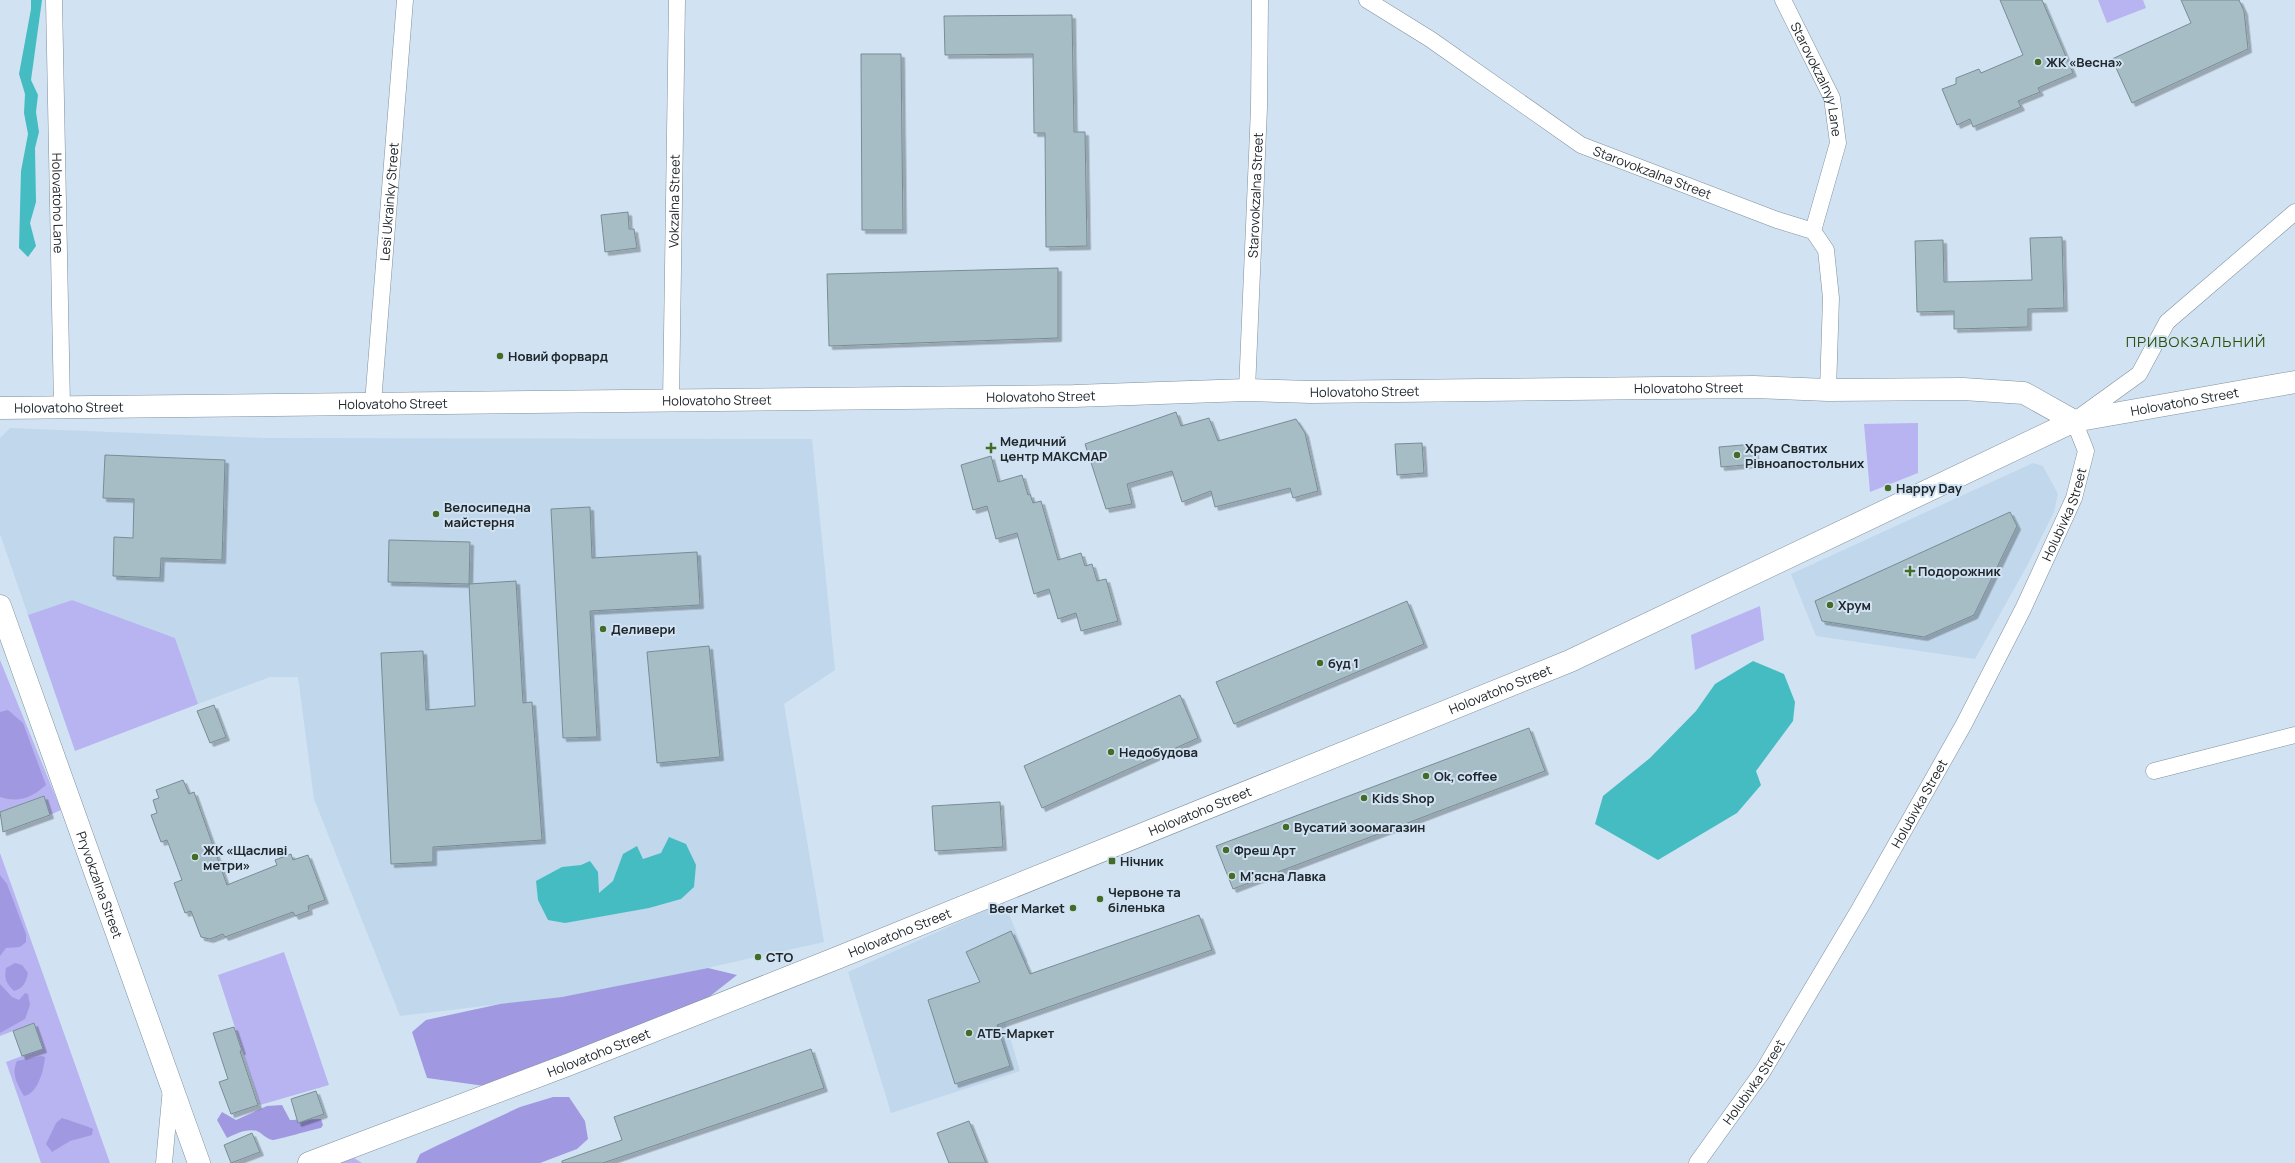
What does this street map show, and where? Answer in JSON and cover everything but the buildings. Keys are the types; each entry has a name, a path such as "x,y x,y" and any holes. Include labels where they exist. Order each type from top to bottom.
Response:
{"street":[{"name":"Holovatoho Lane","path":"54,0 62,406"},
{"name":"Lesi Ukrainky Street","path":"374,404 405,0"},
{"name":"Vokzalna Street","path":"671,402 677,0"},
{"name":"Starovokzalna Street","path":"1247,390 1259,108 1260,0"},
{"name":"Starovokzalna Street","path":"1367,0 1430,39 1582,145 1777,220 1813,231"},
{"name":"Starovokzalnyy Lane","path":"1783,0 1832,98 1838,144 1813,231"},
{"path":"2074,421 2139,374 2167,322 2295,212"},
{"path":"1813,231 1826,250 1831,298 1828,390"},
{"name":"Holovatoho Street","path":"308,1163 570,1064 822,964 1234,799 1570,661 2074,421 2295,382"},
{"name":"Holovatoho Street","path":"0,408 62,406 671,402 1074,396 1247,390 1311,392 1754,386 1828,390 1963,389 2024,393 2074,421"},
{"name":"Holubivka Street","path":"1697,1163 1763,1071 1860,908 1964,724 2024,609 2074,498 2086,450 2074,421"},
{"name":"Pryvokzalna Street","path":"0,606 199,1163"},
{"path":"2154,771 2295,735"},
{"path":"164,1163 171,1085"}],"shaded area":[{"path":"2098,0 2143,0 2146,8 2107,23"},
{"path":"1918,423 1918,473 1870,492 1864,424"},
{"path":"10,428 265,438 812,439 835,670 784,704 824,942 595,993 400,1016 314,799 298,677 270,677 198,704 175,638 72,600 28,615 0,534 0,438"},
{"path":"2033,463 2043,466 2058,494 2054,512 2028,564 1975,659 1816,636 1791,574"},
{"path":"72,600 175,638 198,704 75,751 28,615"},
{"path":"1760,606 1764,640 1695,670 1691,635"},
{"path":"0,660 61,810 50,815 43,796 0,812"},
{"path":"8,710 23,723 46,785 30,796 19,799 7,799 0,797 0,712"},
{"path":"0,853 110,1163 41,1163 6,1062 43,1048 34,1023 0,1036"},
{"path":"0,875 7,884 26,934 26,942 20,947 6,948 0,956"},
{"path":"1004,902 1028,961 993,980 1020,1071 891,1113 848,972"},
{"path":"284,952 329,1085 260,1105 218,975"},
{"path":"15,963 22,965 28,973 24,984 14,991 7,983 5,975 6,968"},
{"path":"708,968 737,975 709,997 492,1087 427,1078 412,1032 426,1020 500,1004 562,997"},
{"path":"0,984 12,997 19,1000 25,993 28,994 30,1005 25,1019 0,1033"},
{"path":"41,1056 45,1057 37,1086 33,1091 24,1096 17,1083 15,1075 15,1066 17,1061"},
{"path":"553,1097 569,1097 585,1121 588,1139 577,1149 540,1163 416,1163 420,1154 436,1146 520,1107"},
{"path":"282,1105 290,1120 321,1119 323,1125 321,1128 273,1140 253,1130 241,1132 227,1138 217,1120 222,1112 236,1120 267,1106"},
{"path":"62,1118 93,1129 92,1135 70,1141 52,1152 46,1144 56,1123"},
{"path":"354,1158 362,1163 337,1163"}],"water":[{"path":"31,0 42,0 31,80 38,95 36,112 39,132 35,148 36,202 30,223 36,246 28,257 19,248 21,171 28,134 24,113 25,94 19,74 31,9"},
{"path":"1753,661 1784,674 1795,702 1793,721 1756,771 1761,785 1737,813 1658,860 1595,824 1603,796 1650,758 1696,711 1715,684"},
{"path":"669,837 686,844 696,865 694,887 681,899 649,908 565,923 548,920 538,900 536,881 562,867 581,865 590,861 598,872 599,893 613,881 623,854 637,846 643,859 661,853"}],"place":[{"name":"ЖК «Весна»","path":"2038,62"},
{"name":"Новий форвард","path":"500,356"},
{"name":"Медичний центр МАКСМАР","path":"991,448"},
{"name":"Храм Святих Рівноапостольних","path":"1737,455"},
{"name":"Happy Day","path":"1888,488"},
{"name":"Велосипедна майстерня","path":"436,514"},
{"name":"Подорожник","path":"1910,571"},
{"name":"Хрум","path":"1830,605"},
{"name":"Деливери","path":"603,629"},
{"name":"буд 1","path":"1320,663"},
{"name":"Недобудова","path":"1111,752"},
{"name":"Ok, coffee","path":"1426,776"},
{"name":"Kids Shop","path":"1364,798"},
{"name":"Вусатий зоомагазин","path":"1286,827"},
{"name":"Фреш Арт","path":"1226,850"},
{"name":"ЖК «Щасливі метри»","path":"195,857"},
{"name":"Нічник","path":"1112,861"},
{"name":"М'ясна Лавка","path":"1232,876"},
{"name":"Червоне та біленька","path":"1100,899"},
{"name":"Beer Market","path":"1073,908"},
{"name":"СТО","path":"758,957"},
{"name":"АТБ-Маркет","path":"969,1033"}],"district":[{"name":"ПРИВОКЗАЛЬНИЙ","path":"2196,341"}]}
